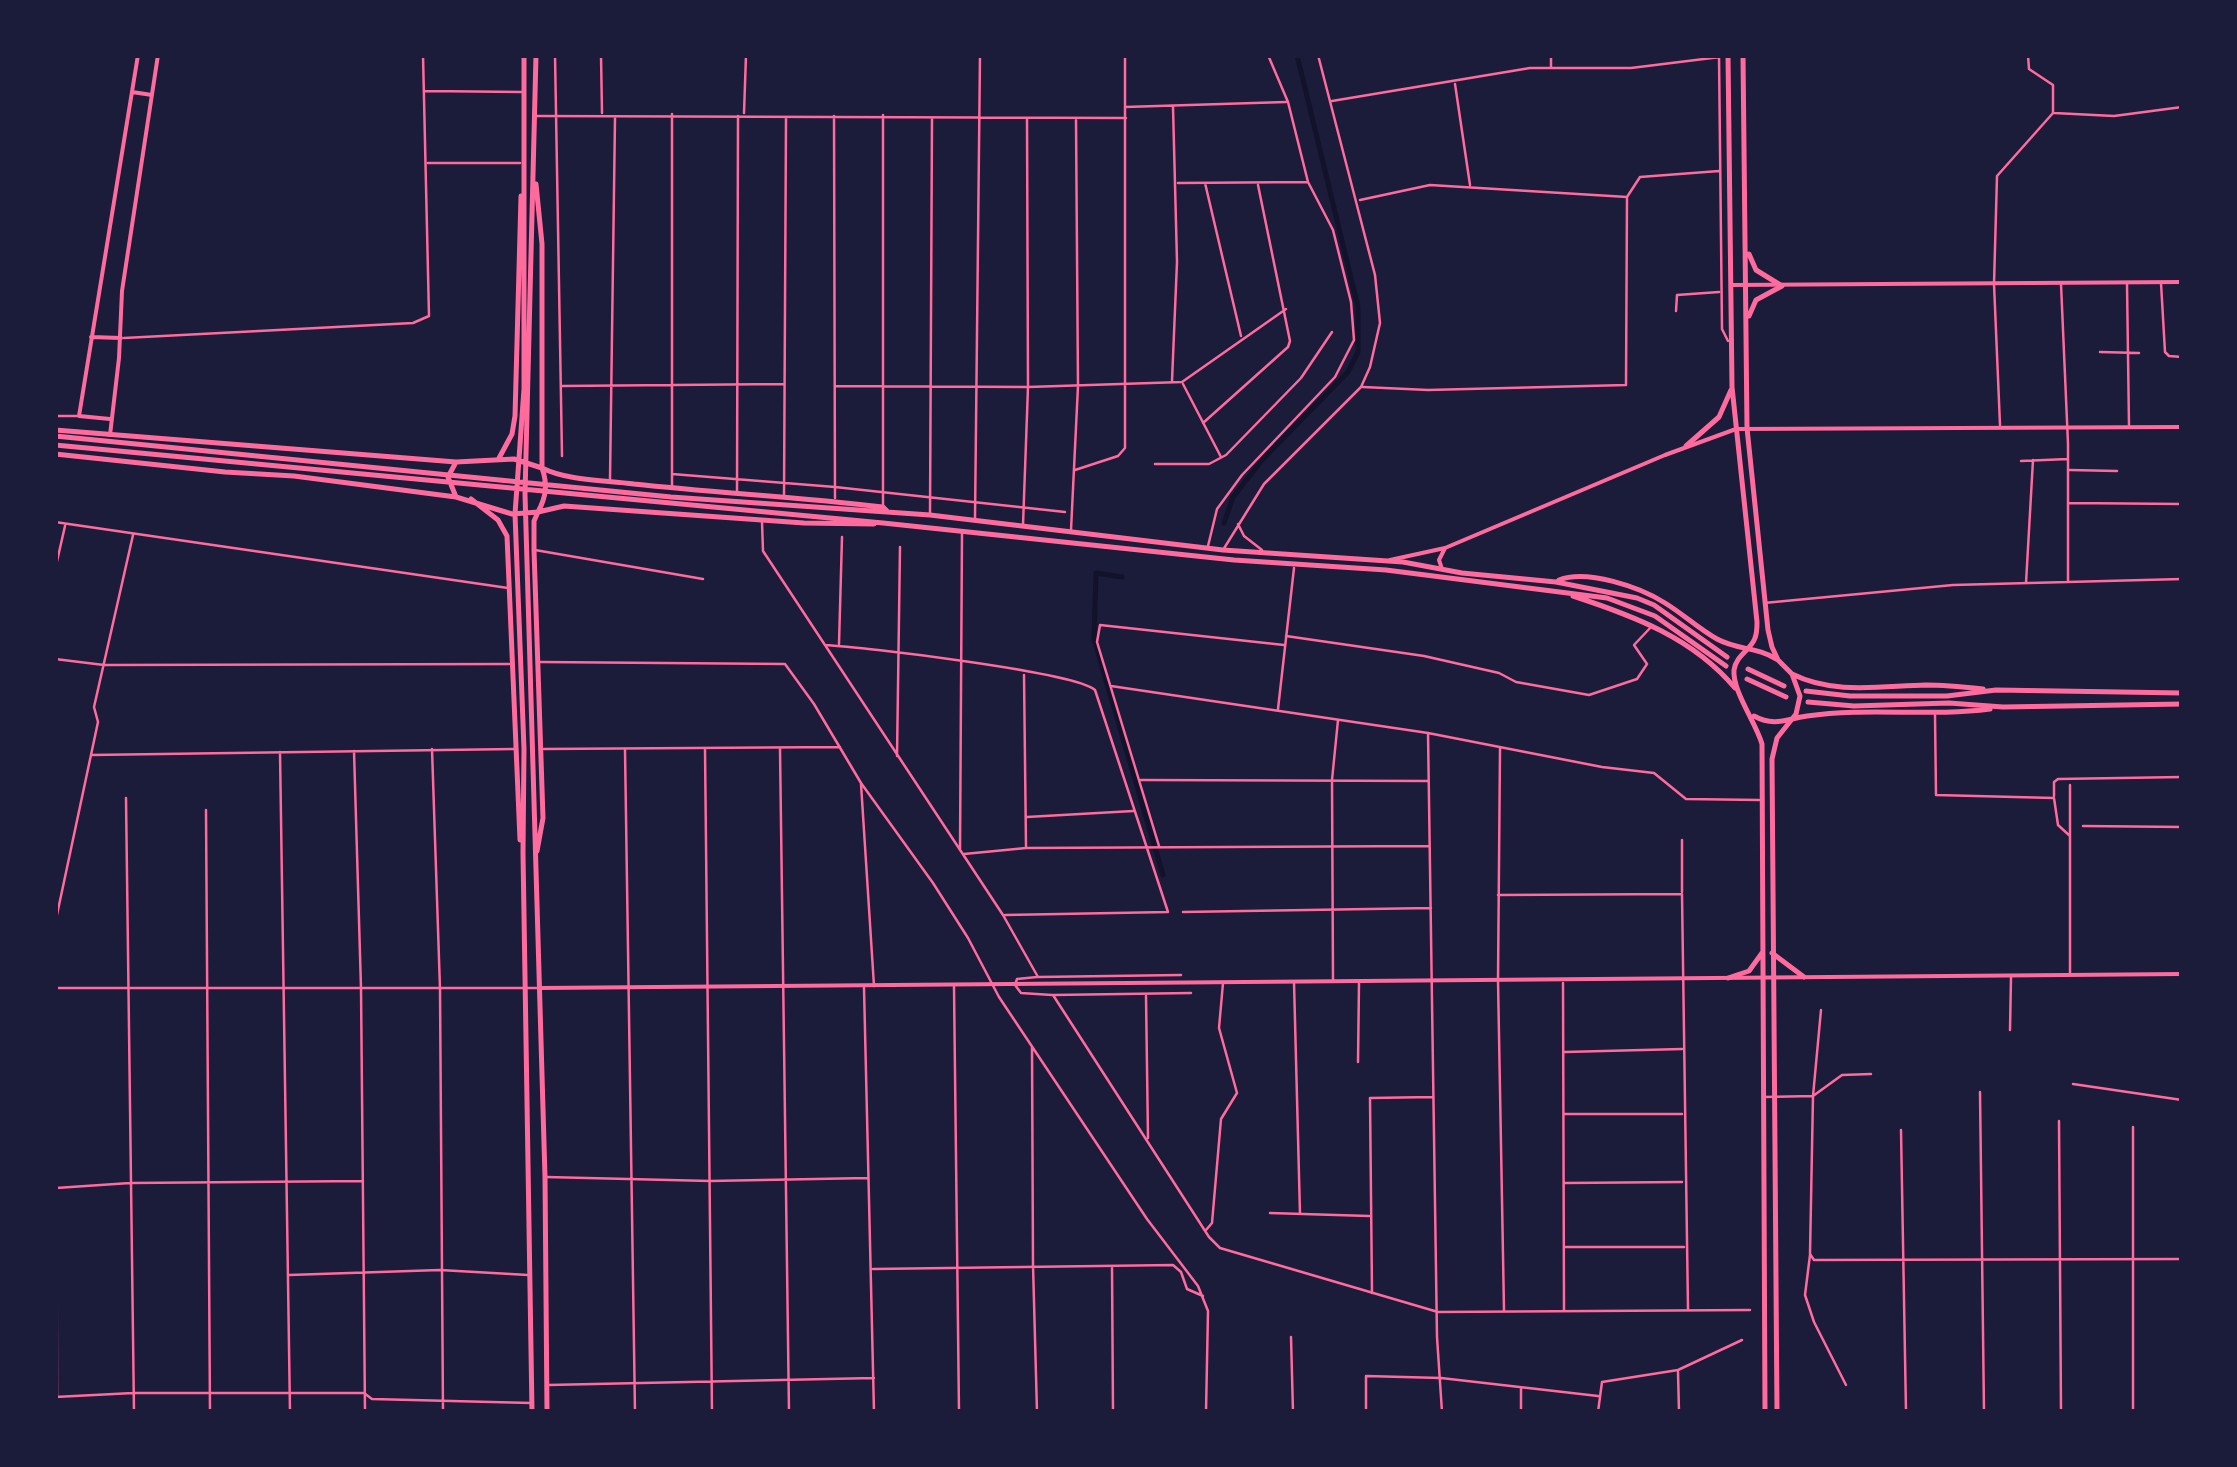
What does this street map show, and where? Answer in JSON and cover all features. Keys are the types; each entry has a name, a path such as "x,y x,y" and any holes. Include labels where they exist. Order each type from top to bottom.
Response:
{"main road":[{"path":"110,419 79,416 138,55"},
{"path":"110,435 122,291 158,55"},
{"path":"524,55 524,390 515,514 522,663 532,1412"},
{"path":"536,55 525,494 545,1177 547,1412"},
{"path":"1728,55 1732,387 1757,622 1755,640 1744,650 1734,670 1738,692"},
{"path":"1743,55 1747,428 1764,603 1778,660"},
{"path":"132,92 152,95"},
{"path":"535,176 542,244 542,468 546,481 544,500 534,522 543,818 536,854"},
{"path":"498,460 512,434 515,416 519,226 524,178"},
{"path":"1745,236 1753,266 1782,286"},
{"path":"1731,285 2182,282"},
{"path":"1746,328 1756,300 1782,286"},
{"path":"91,337 121,338"},
{"path":"1686,446 1720,418 1732,387"},
{"path":"1386,561 1446,548 1686,446 1736,429 2182,428"},
{"path":"55,433 456,462 514,460 552,473 672,488 835,501 882,508 889,513"},
{"path":"55,433 552,490 1234,560 1386,570 1606,598 1655,616 1726,666"},
{"path":"55,445 447,479"},
{"path":"55,454 294,476 456,496 512,514 564,506 834,525 883,523"},
{"path":"456,462 448,478 456,496"},
{"path":"552,490 975,520 1223,550 1403,562 1556,582 1654,605 1727,657"},
{"path":"470,500 503,526 508,548 517,824 522,853"},
{"path":"1442,569 1440,554 1446,548"},
{"path":"1556,582 1577,576 1641,592 1662,600 1719,640 1744,650 1764,651 1792,674 1829,686 2182,692"},
{"path":"1561,592 1667,632 1722,672 1752,715 1762,744 1765,1412"},
{"path":"1748,669 1784,686"},
{"path":"1776,1412 1772,758 1776,738 1799,709 1800,696 1792,674"},
{"path":"1746,680 1786,697"},
{"path":"1806,691 1850,696 1947,696 1996,690"},
{"path":"1808,702 1854,706 1949,703 2003,708"},
{"path":"1752,715 1770,723 1836,714 2182,704"},
{"path":"1728,978 1749,971 1763,951"},
{"path":"1772,953 1804,977"},
{"path":"540,988 2182,974"},
{"path":"1764,1212 1776,1212"}],"street":[{"path":"121,338 413,323 429,316 423,55"},
{"path":"555,55 562,456"},
{"path":"602,55 602,114"},
{"path":"737,494 741,114 746,55"},
{"path":"975,520 980,55"},
{"path":"1075,470 1123,453 1128,385 1126,55"},
{"path":"1208,547 1217,509 1242,474 1334,377 1354,340 1351,302 1333,230 1308,182 1288,102 1268,55"},
{"path":"1223,550 1264,484 1362,387 1376,345 1379,299 1318,55"},
{"path":"1551,55 1551,67"},
{"path":"2000,427 1994,284 1997,176 2053,113 2052,85 2028,70 2028,55"},
{"path":"1330,102 1530,68 1631,68 1720,56 1720,286 1722,330 1732,345"},
{"path":"1455,82 1470,186"},
{"path":"424,91 524,92"},
{"path":"1126,107 1288,102"},
{"path":"1172,382 1177,262 1173,107"},
{"path":"2053,113 2114,116 2182,107"},
{"path":"672,114 672,488"},
{"path":"784,496 786,114"},
{"path":"834,115 835,501"},
{"path":"536,116 1126,118"},
{"path":"610,481 615,116"},
{"path":"882,508 883,116"},
{"path":"930,516 932,116"},
{"path":"1023,525 1028,387 1027,117"},
{"path":"1072,530 1078,386 1076,118"},
{"path":"1718,154 1728,154"},
{"path":"427,163 524,164"},
{"path":"1362,387 1428,390 1626,385 1627,197 1640,177 1718,171"},
{"path":"1176,183 1308,182"},
{"path":"1205,184 1241,338"},
{"path":"1203,423 1290,341 1258,185"},
{"path":"1357,200 1430,185 1627,197"},
{"path":"2126,282 2129,427"},
{"path":"2161,282 2165,354 2182,357"},
{"path":"2061,284 2070,503 2068,582"},
{"path":"1720,286 1731,285"},
{"path":"1676,310 1677,295 1721,292"},
{"path":"835,386 1028,387 1182,382 1286,309"},
{"path":"1156,464 1201,465 1222,458 1301,378 1332,332"},
{"path":"2100,352 2139,353"},
{"path":"1182,382 1222,458"},
{"path":"561,386 786,384"},
{"path":"55,416 79,416"},
{"path":"2021,460 2068,458"},
{"path":"2026,583 2033,460"},
{"path":"2069,470 2117,471"},
{"path":"672,474 1065,512"},
{"path":"2070,503 2182,504"},
{"path":"762,520 763,551 1003,915 1038,977"},
{"path":"55,522 508,588"},
{"path":"1237,522 1244,536 1267,553"},
{"path":"55,570 66,524"},
{"path":"961,853 962,531"},
{"path":"55,924 98,722 94,708 133,534"},
{"path":"839,646 842,537"},
{"path":"897,758 900,547"},
{"path":"534,550 703,579"},
{"path":"1278,710 1294,563"},
{"path":"1764,603 1953,585 2182,579"},
{"path":"1160,847 1097,642 1099,628 1103,623 1284,645"},
{"path":"1286,636 1424,656 1499,673 1516,682 1589,695 1638,680 1647,664 1634,645 1652,625"},
{"path":"823,644 1024,672 1084,683 1095,690 1168,912 1003,915"},
{"path":"55,659 104,666 510,664"},
{"path":"539,662 785,664 861,783 933,883 1032,1046 1204,1296 1208,1311 1206,1412"},
{"path":"1024,672 1026,848"},
{"path":"1111,686 1428,734 1654,774 1686,799 1760,800"},
{"path":"1934,713 1936,795 2054,798"},
{"path":"1332,982 1332,780 1338,720"},
{"path":"1428,734 1442,1412"},
{"path":"542,749 840,747"},
{"path":"1500,748 1498,980 1504,1312"},
{"path":"432,749 440,989 443,1412"},
{"path":"705,749 712,1412"},
{"path":"780,749 789,1412"},
{"path":"90,755 514,750"},
{"path":"626,750 635,1412"},
{"path":"354,751 362,988 365,1412"},
{"path":"280,752 290,1412"},
{"path":"2068,835 2056,820 2054,782 2058,779 2182,777"},
{"path":"1141,780 1429,781"},
{"path":"861,783 874,986"},
{"path":"2070,785 2070,975"},
{"path":"126,798 134,1412"},
{"path":"206,810 210,1412"},
{"path":"1025,816 1133,811"},
{"path":"2083,826 2182,827"},
{"path":"1682,840 1688,1310"},
{"path":"961,853 1026,848 1429,846"},
{"path":"1498,894 1682,894"},
{"path":"1183,912 1431,908"},
{"path":"1180,975 1038,977 1018,979 1015,985 1021,993 1053,995 1191,992"},
{"path":"2010,976 2010,1030"},
{"path":"1564,980 1564,1311"},
{"path":"1294,982 1300,1214"},
{"path":"1358,1062 1359,982"},
{"path":"1205,1230 1212,1223 1221,1119 1237,1093 1219,1028 1223,983"},
{"path":"864,986 874,1412"},
{"path":"954,986 959,1412"},
{"path":"532,1403 372,1399 364,1393 290,1392 56,1397 55,988 540,988"},
{"path":"1146,994 1148,1139"},
{"path":"1053,995 1220,1248 1438,1312 1750,1310"},
{"path":"1821,1010 1813,1096 1810,1254 1805,1295 1814,1322 1846,1385"},
{"path":"1032,1046 1037,1412"},
{"path":"1564,1052 1684,1049"},
{"path":"1763,1097 1813,1096 1842,1075 1871,1074"},
{"path":"2073,1084 2182,1100"},
{"path":"1980,1092 1984,1412"},
{"path":"1372,1294 1370,1098 1434,1096"},
{"path":"1564,1114 1684,1114"},
{"path":"2059,1121 2060,1412"},
{"path":"2132,1412 2133,1127"},
{"path":"1901,1130 1906,1412"},
{"path":"545,1177 710,1181 869,1178"},
{"path":"56,1188 130,1182 363,1181"},
{"path":"1564,1183 1684,1182"},
{"path":"1270,1213 1371,1216"},
{"path":"1564,1247 1686,1247"},
{"path":"1810,1254 1814,1260 1822,1261 2182,1259"},
{"path":"872,1269 1173,1264 1181,1272 1187,1289 1204,1296"},
{"path":"1112,1265 1113,1412"},
{"path":"288,1274 440,1270 528,1275"},
{"path":"1292,1337 1292,1412"},
{"path":"1598,1412 1602,1382 1678,1370 1742,1340"},
{"path":"1678,1370 1678,1412"},
{"path":"1366,1412 1366,1376 1441,1378 1598,1396"},
{"path":"546,1386 874,1378"},
{"path":"1520,1386 1521,1412"}],"waterway":[{"path":"1224,523 1233,497 1263,459 1348,372 1358,352 1358,307 1297,55"},
{"path":"1122,577 1096,573 1094,639 1163,875"}]}
